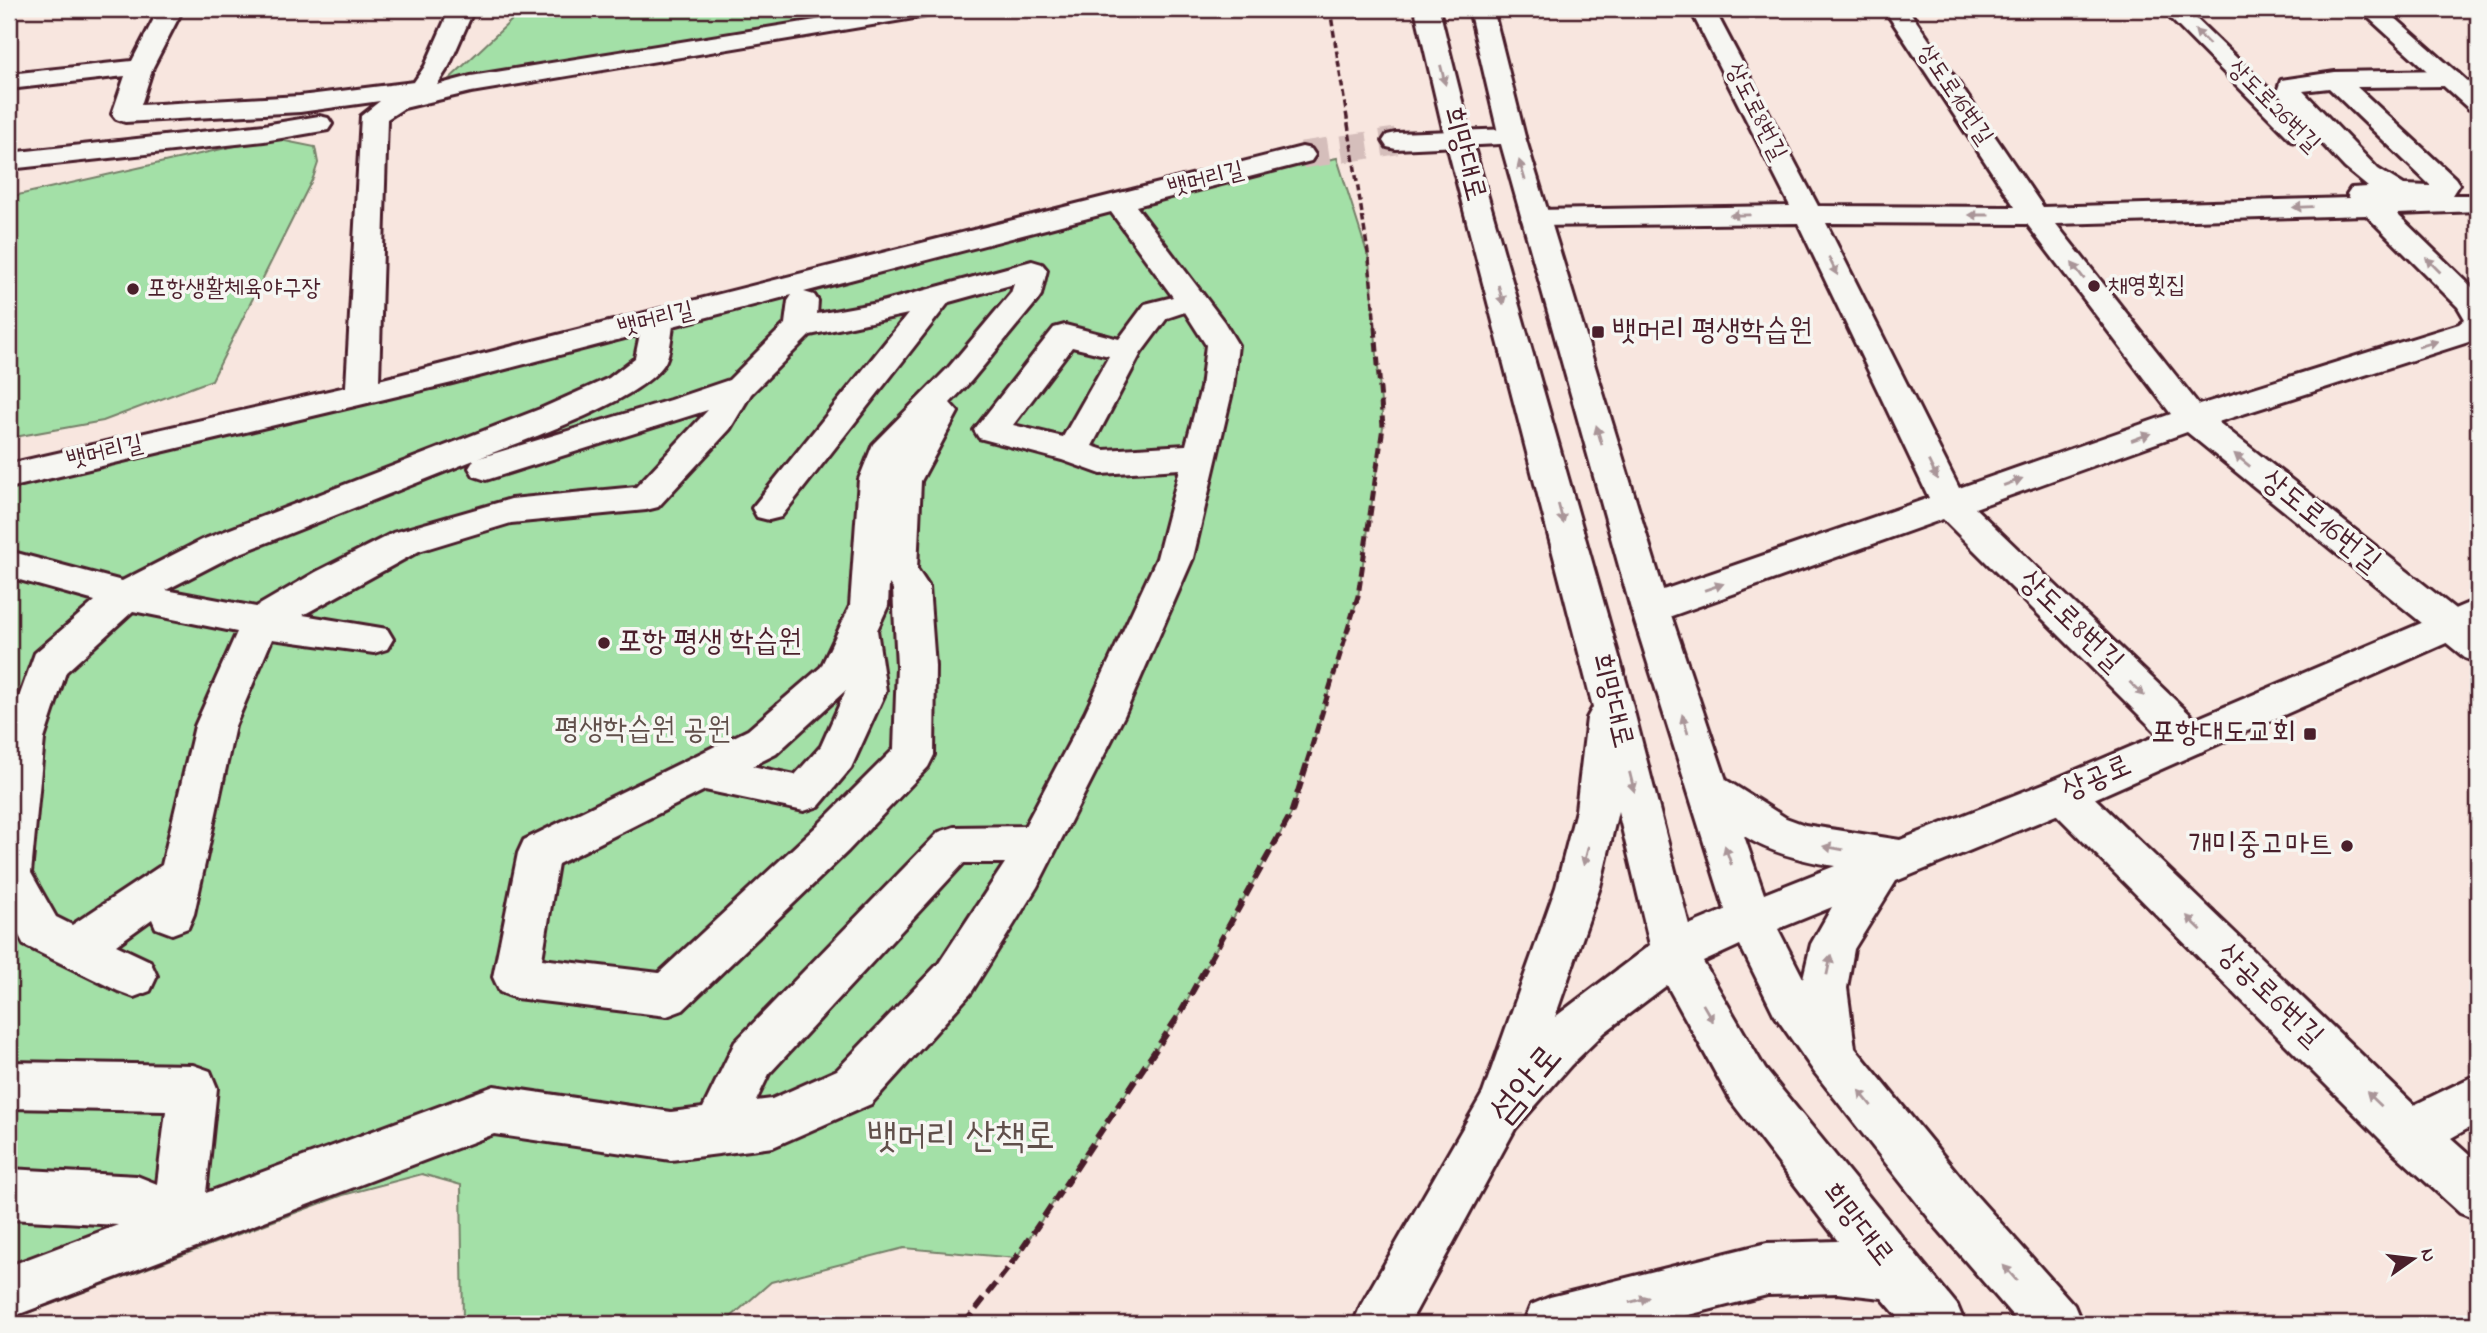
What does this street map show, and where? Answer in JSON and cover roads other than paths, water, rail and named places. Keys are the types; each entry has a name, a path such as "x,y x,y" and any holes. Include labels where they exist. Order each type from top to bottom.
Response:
{"street":[{"path":"171,9 141,67 125,114 299,104 387,104 422,88 437,66 462,9"},
{"path":"9,161 264,133 471,84 926,9"},
{"name":"희망대로","path":"1427,9 1458,137 1609,692 1674,953 1748,1085 1931,1322"},
{"name":"희망대로","path":"1481,9 1512,137 1650,609 1750,920 1790,999 1832,1057 1954,1209 2055,1324"},
{"name":"상도로8번길","path":"1702,9 1808,215 1950,505 2189,739"},
{"name":"상도로16번길","path":"1896,9 2035,216 2192,419 2468,629"},
{"name":"상도로26번길","path":"2174,9 2470,302 2478,316"},
{"path":"2371,9 2478,104"},
{"path":"9,82 141,67"},
{"path":"2335,80 2445,184 2439,194 2414,195 2395,191 2371,177 2290,92 2290,85 2296,82 2335,80 2449,78"},
{"path":"362,394 387,104"},
{"path":"1396,141 1512,137"},
{"name":"뱃머리길","path":"9,476 362,394 1302,155"},
{"path":"9,1292 494,1110 671,1136 773,1123 854,1087 955,978 1022,874 1104,716 1175,558 1217,388 1222,345 1118,202"},
{"path":"1535,218 2035,216 2478,202"},
{"path":"75,948 176,895 215,726 260,623 329,582 406,542 511,511 646,498 718,421 740,387 800,327 880,312 1032,270 1026,295 960,374 890,444 876,479 869,606 835,677 762,742 539,853 516,976 667,995 854,817 914,755 916,666 911,587 873,536"},
{"path":"800,327 805,282"},
{"path":"769,508 938,296"},
{"path":"1072,451 1127,351 1156,312 1192,301"},
{"path":"134,976 40,931 9,875 24,739 49,664 127,595 215,549 540,422 620,385 650,362 659,320"},
{"path":"1650,609 2192,419 2470,331 2478,324"},
{"path":"1127,351 1065,335 991,430 1072,451 1101,462 1199,456"},
{"path":"899,571 904,481 924,441 962,378 960,374"},
{"path":"355,493 425,488 682,408 740,387"},
{"path":"9,564 68,582 260,623 374,639"},
{"name":"상공로","path":"1750,920 2063,794 2189,739 2468,629"},
{"path":"804,794 838,756 866,691 858,630"},
{"path":"1498,1112 1578,887 1597,810 1609,692"},
{"path":"700,772 804,794 854,817"},
{"path":"1706,789 1771,831 1805,843 1891,863 1833,944 1824,988 1832,1057"},
{"name":"상공로6번길","path":"2063,794 2409,1134 2478,1195"},
{"path":"718,1130 752,1058 954,845 1038,844"},
{"name":"섬안로","path":"1380,1324 1498,1112 1571,1033 1606,1002 1674,953 1750,920"},
{"path":"9,1085 193,1088 177,1228"},
{"path":"2409,1134 2478,1097"},
{"path":"9,1195 137,1201 177,1228"},
{"path":"1550,1324 1767,1269 1837,1267 1895,1273"}],"tunnel":[{"path":"1302,155 1396,141"}],"railway":[{"path":"1330,9 1369,259 1375,329"},
{"path":"1307,762 1358,596 1383,427 1375,327"},
{"path":"964,1324 1016,1258 1181,1012 1291,814 1308,760"}],"place":[{"name":"채영횟집","path":"2094,286"},
{"name":"포항생활체육야구장","path":"133,289"},
{"name":"뱃머리 평생학습원","path":"1598,332"},
{"name":"포항 평생 학습원","path":"604,643"},
{"name":"포항대도교회","path":"2310,734"},
{"name":"개미중고마트","path":"2347,846"}],"park label":[{"name":"평생학습원 공원","path":"643,731"},
{"name":"뱃머리 산책로","path":"961,1138"}]}
